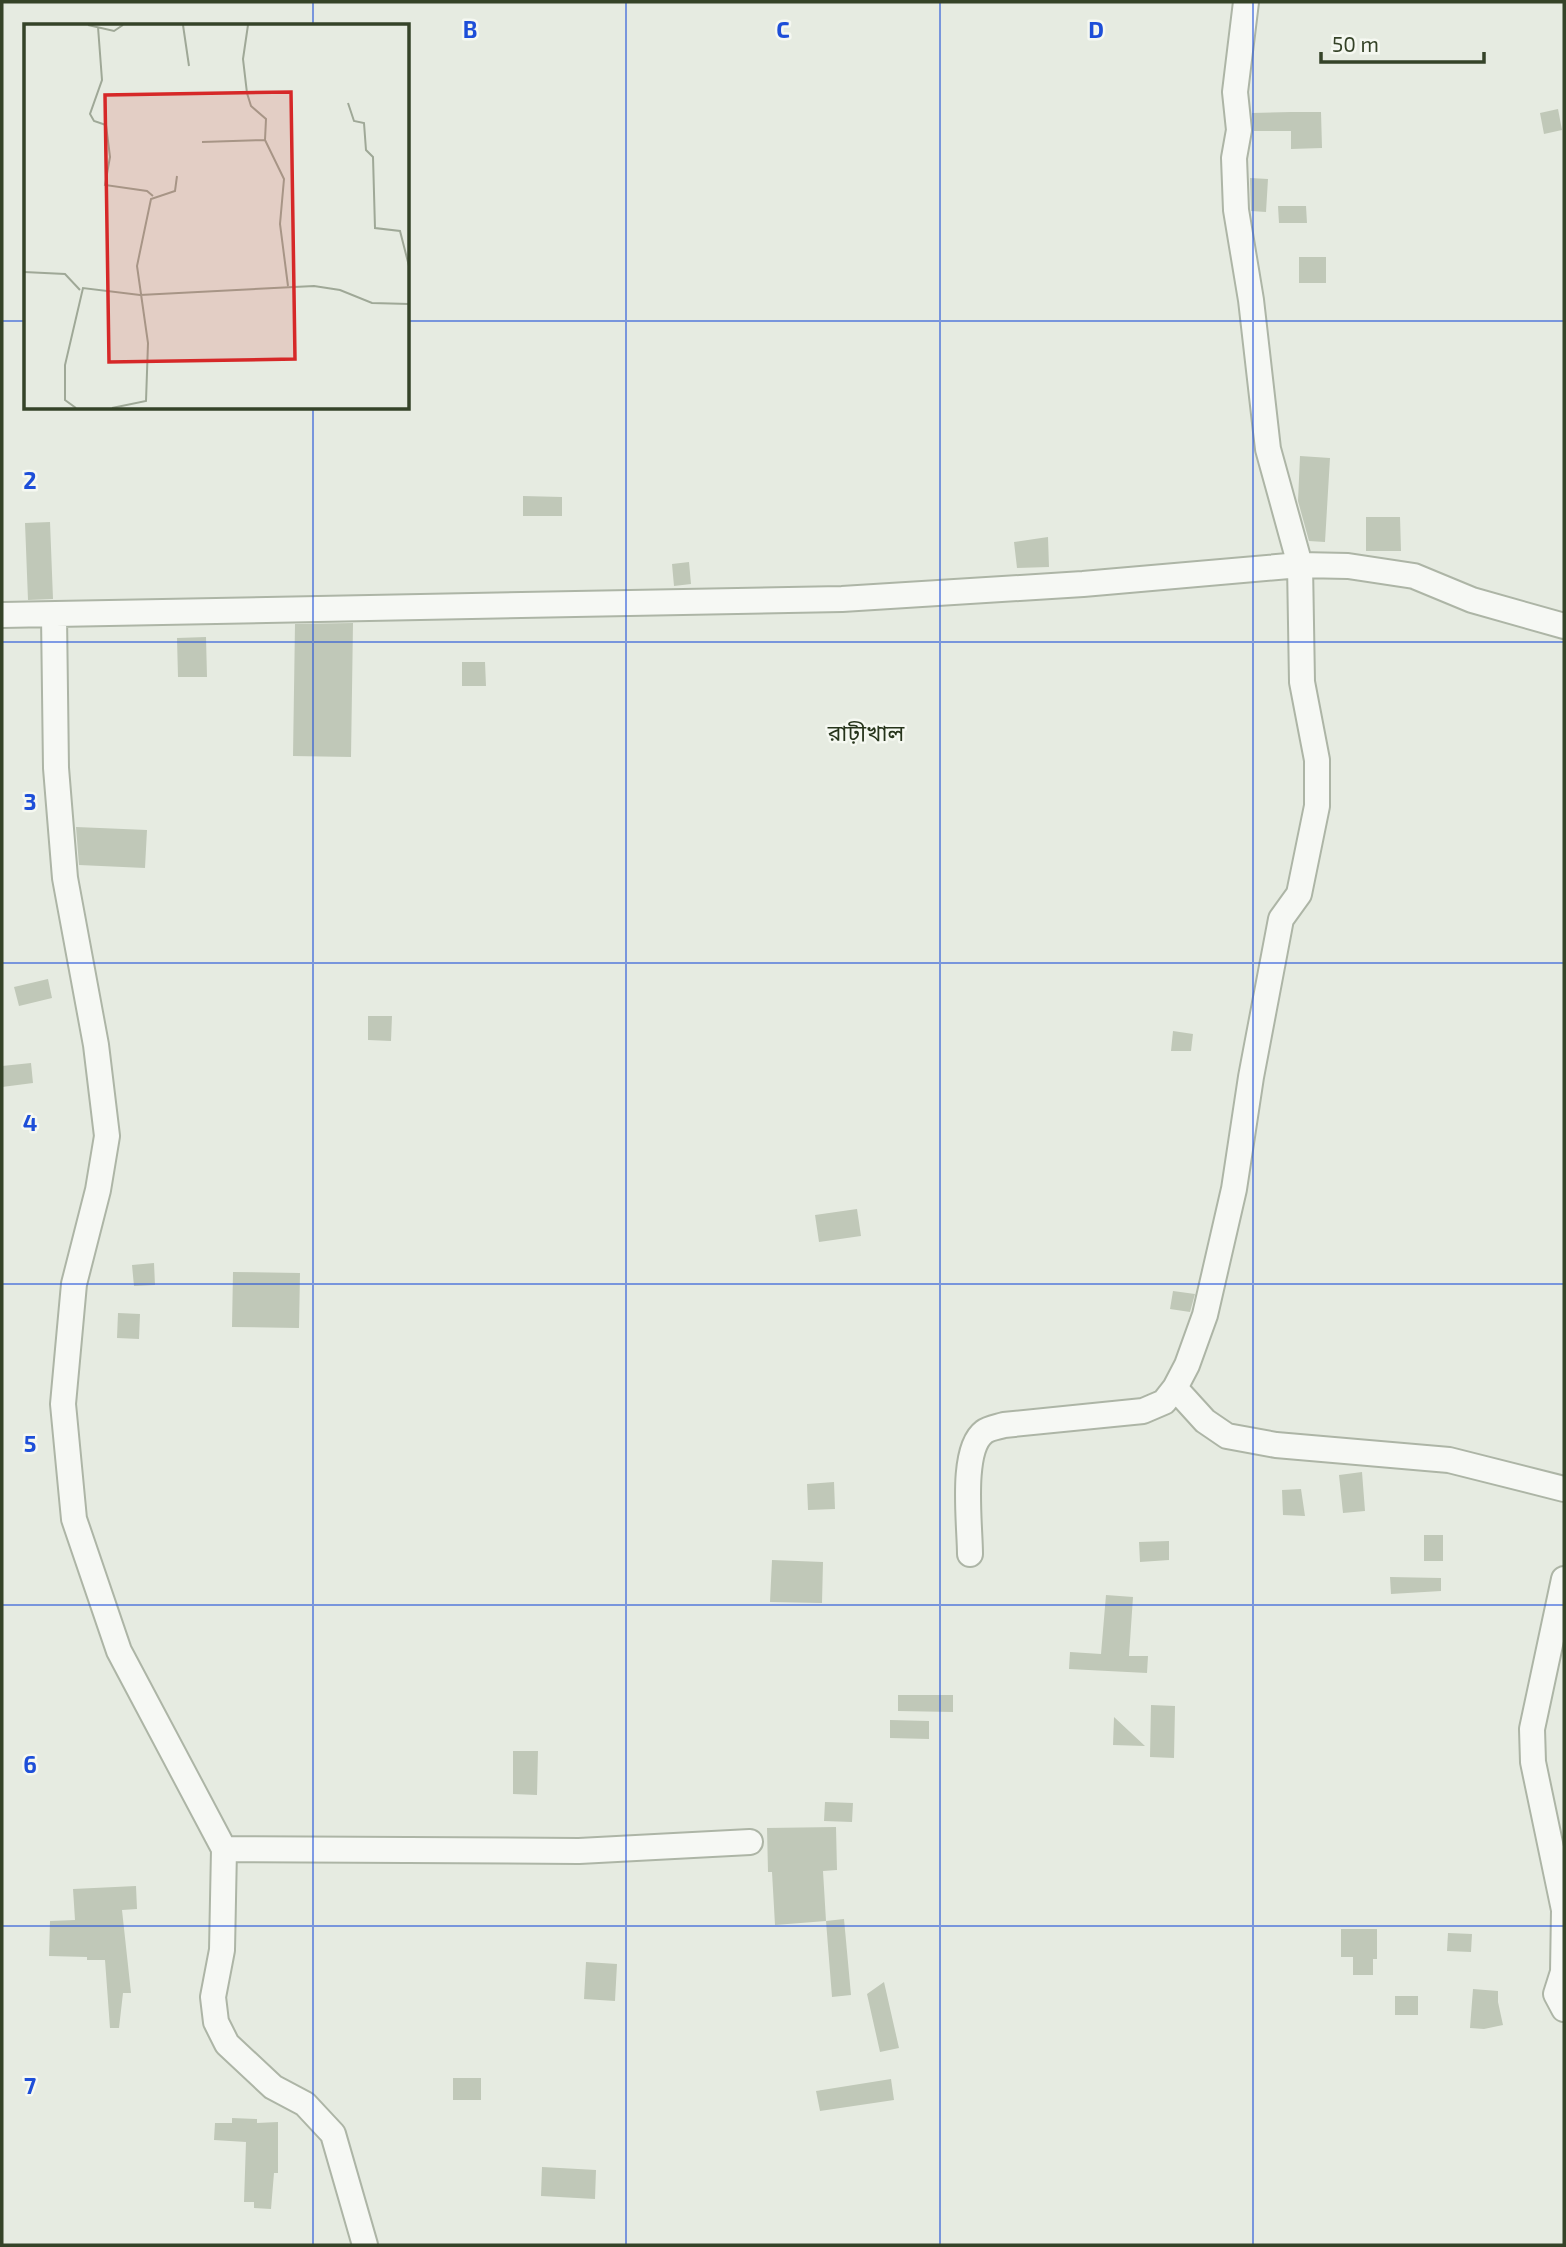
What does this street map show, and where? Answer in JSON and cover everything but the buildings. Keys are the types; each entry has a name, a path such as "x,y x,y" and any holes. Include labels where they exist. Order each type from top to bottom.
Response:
{"street":[{"path":"970,1553 969,1465 975,1442 984,1432 1004,1425 1143,1410 1164,1402 1187,1365 1205,1315 1234,1189 1251,1077 1281,919 1299,894 1317,806 1317,760 1302,682 1300,565 1268,449 1251,300 1236,210 1234,158 1239,130 1234,92 1246,2"},
{"path":"2,615 842,599 1083,584 1300,565 1348,566 1413,576 1472,600 1564,626"},
{"path":"54,616 56,768 65,878 96,1045 107,1136 98,1190 74,1284 63,1404 74,1519 119,1651 224,1849 222,1950 213,1997 216,2022 227,2045 273,2087 305,2104 333,2134 365,2245"},
{"path":"1174,1388 1205,1421 1227,1436 1276,1445 1449,1460 1564,1489"},
{"path":"1564,1578 1532,1729 1533,1762 1564,1910 1563,1972 1556,1994 1564,2009"},
{"path":"224,1849 579,1851 750,1842"}],"district":[{"name":"রাঢ়ীখাল","path":"866,732"}]}
